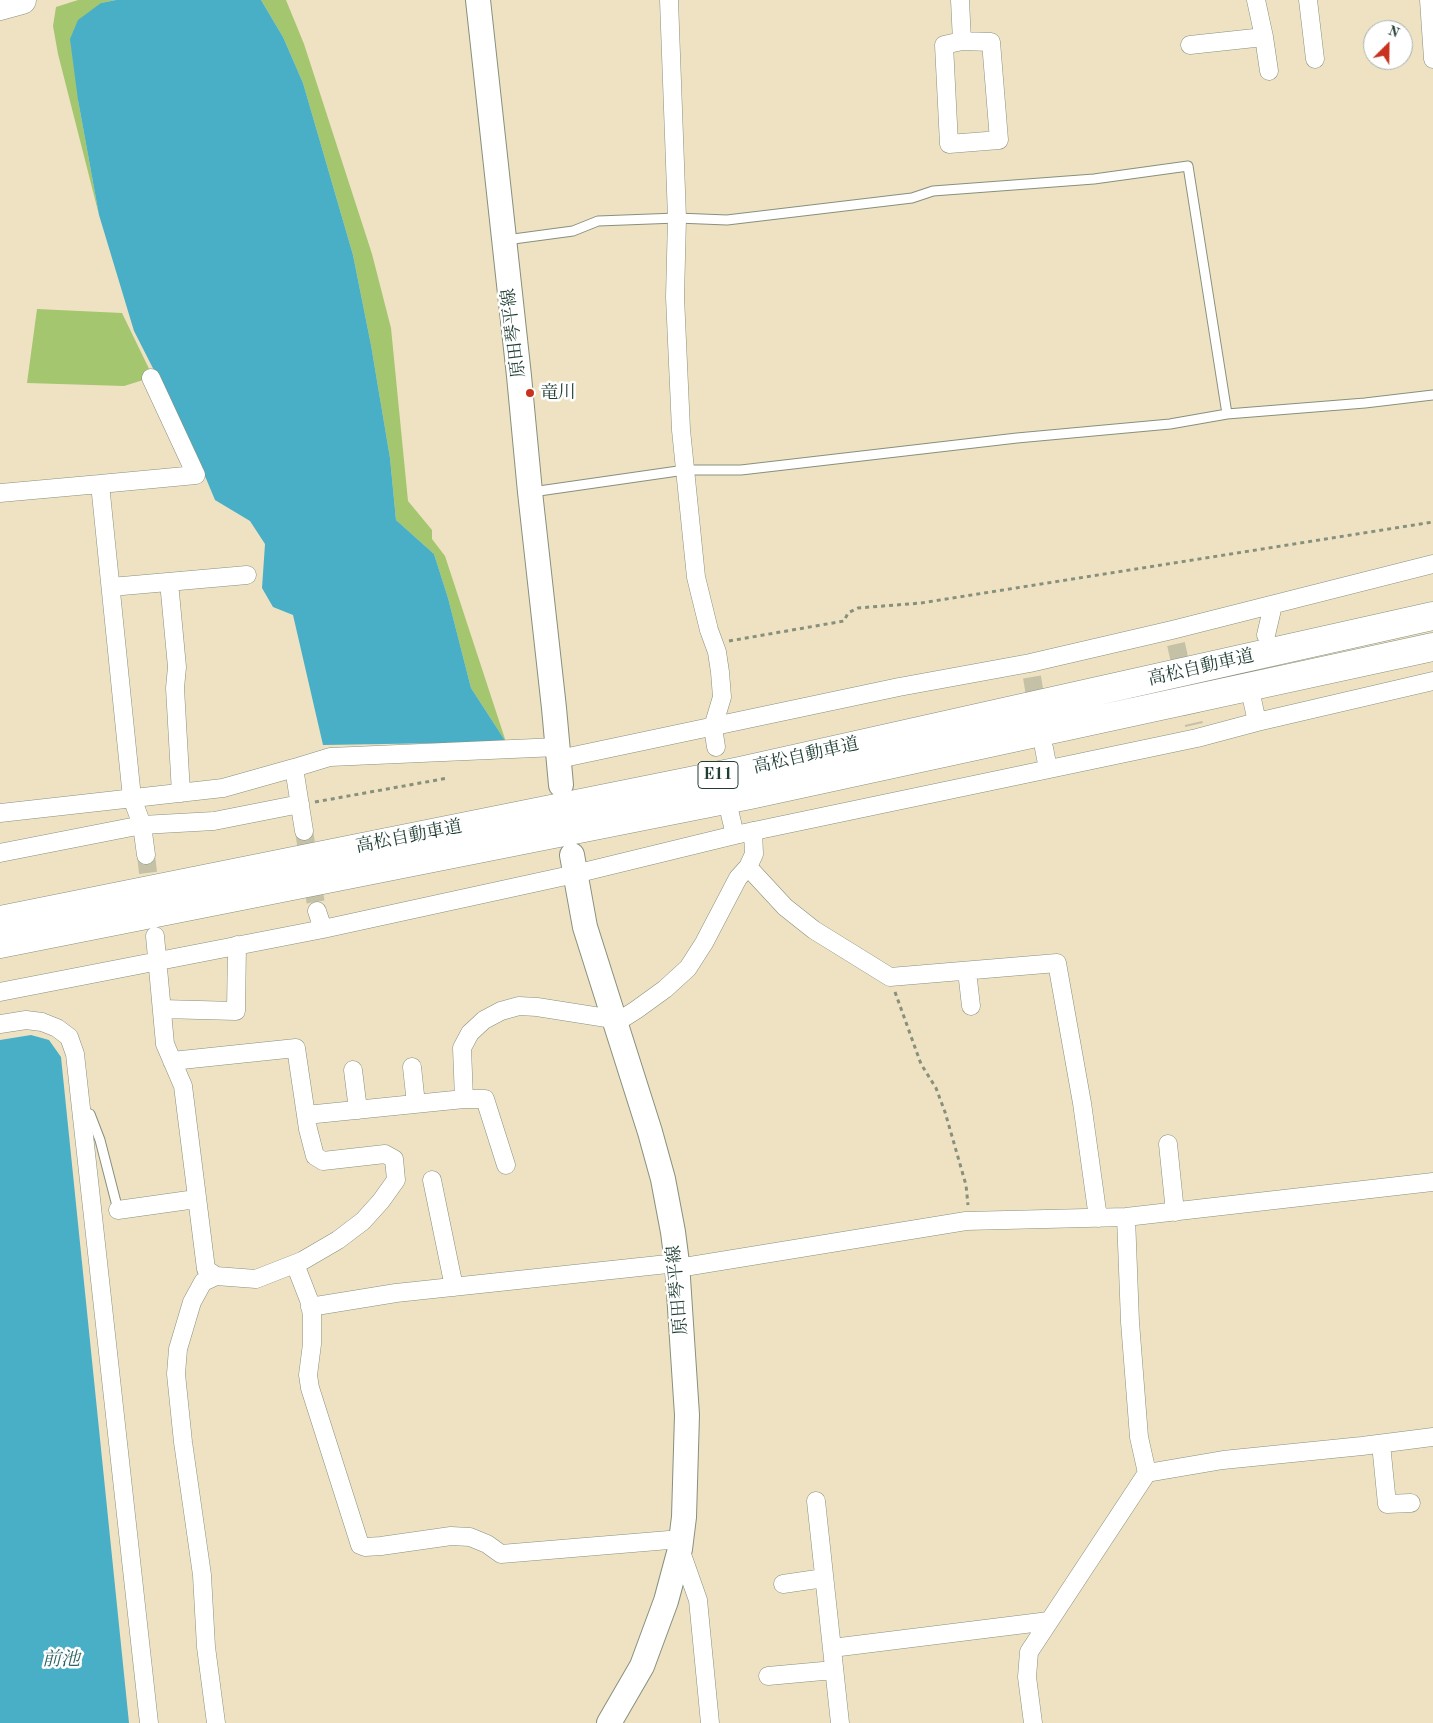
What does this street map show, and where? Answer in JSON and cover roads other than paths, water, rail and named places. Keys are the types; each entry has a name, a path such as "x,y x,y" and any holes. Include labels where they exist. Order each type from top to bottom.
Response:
{"highway":[{"name":"高松自動車道","path":"0,920 740,771 1433,616"},
{"name":"高松自動車道","path":"0,944 750,795 1433,647"}],"main road":[{"name":"原田琴平線","path":"478,0 561,785"},
{"name":"原田琴平線","path":"574,864 585,927 650,1132 662,1179 677,1266 687,1415 684,1517 680,1544 666,1601 642,1666 609,1723"}],"street":[{"path":"670,0 677,218 675,297 685,470 696,577 720,672 722,697 713,727 716,747"},
{"path":"960,0 962,41"},
{"path":"1256,0 1269,71"},
{"path":"1308,0 1315,59"},
{"path":"1429,0 1433,59"},
{"path":"1190,45 1264,38"},
{"path":"962,41 991,42 1000,140 949,144 944,45 962,41"},
{"path":"0,493 196,475 151,378"},
{"path":"100,484 132,798 142,825 146,855"},
{"path":"0,813 223,788 330,757 559,753 713,727 899,687 1031,670 1174,637 1272,605 1433,564"},
{"path":"110,587 247,575"},
{"path":"168,582 177,667 175,688 181,793"},
{"path":"1266,636 1272,605"},
{"path":"0,992 323,929 574,864 735,835 1048,769 1195,732 1257,722 1433,681"},
{"path":"1252,699 1257,722"},
{"path":"1044,748 1048,769"},
{"path":"294,768 304,831"},
{"path":"0,853 142,825 214,821 300,804"},
{"path":"730,814 735,835"},
{"path":"464,1100 462,1048 470,1034 484,1020 519,1006 613,1019 625,1017 665,989 688,968 704,944 738,878 748,867 754,854 753,831"},
{"path":"748,867 792,913 814,930 890,977 1057,963 1082,1103 1098,1218"},
{"path":"318,911 323,929"},
{"path":"155,936 165,1044 183,1086 206,1269 216,1276"},
{"path":"162,1009 236,1011 237,945"},
{"path":"968,971 971,1006"},
{"path":"0,1024 26,1020 42,1022 57,1028 69,1037 75,1054 149,1723"},
{"path":"172,1060 296,1048 306,1115 315,1156 323,1161 386,1154 394,1159 396,1180 363,1221 338,1240 295,1264 256,1279 216,1276 202,1282 192,1302 178,1350 176,1374 182,1442 202,1575 206,1647 216,1723"},
{"path":"412,1067 416,1104"},
{"path":"353,1070 358,1110"},
{"path":"306,1115 485,1099 506,1165"},
{"path":"1168,1144 1175,1212"},
{"path":"432,1180 454,1287"},
{"path":"310,1307 396,1293 677,1266 970,1221 1126,1217 1433,1182"},
{"path":"118,1210 196,1198"},
{"path":"1034,1723 1028,1677 1029,1652 1147,1472 1139,1437 1130,1322 1126,1217"},
{"path":"295,1264 310,1307 312,1344 308,1375 310,1388 360,1545 365,1547 381,1546 451,1536 470,1537 487,1544 501,1554 680,1544 698,1600 710,1723"},
{"path":"1147,1472 1223,1460 1433,1437"},
{"path":"1380,1444 1387,1504 1411,1503"},
{"path":"816,1501 840,1723"},
{"path":"783,1584 824,1578"},
{"path":"832,1648 1049,1621"},
{"path":"768,1676 834,1670"}],"lane":[{"path":"503,241 572,231 598,221 677,218 727,220 912,198 932,190 1094,179 1188,166 1227,414"},
{"path":"530,492 685,470 741,470 1007,439 1170,424 1227,414 1365,403 1433,395"},
{"path":"82,1112 90,1114 100,1140 118,1210"}],"water":[{"path":"116,0 261,0 283,37 303,83 353,255 371,345 390,458 396,520 434,554 448,598 471,688 506,742 323,745 293,615 273,607 262,588 265,544 250,521 215,500 192,445 134,331 99,215 78,100 70,39 78,20 101,3"},
{"name":"前池","path":"31,1035 49,1040 61,1057 129,1723 0,1723 0,1040"}],"tunnel":[{"path":"1176,644 1194,725"},
{"path":"1032,677 1038,714"},
{"path":"304,831 317,911"},
{"path":"146,855 151,899"}],"place":[{"name":"竜川","path":"530,393"}]}
